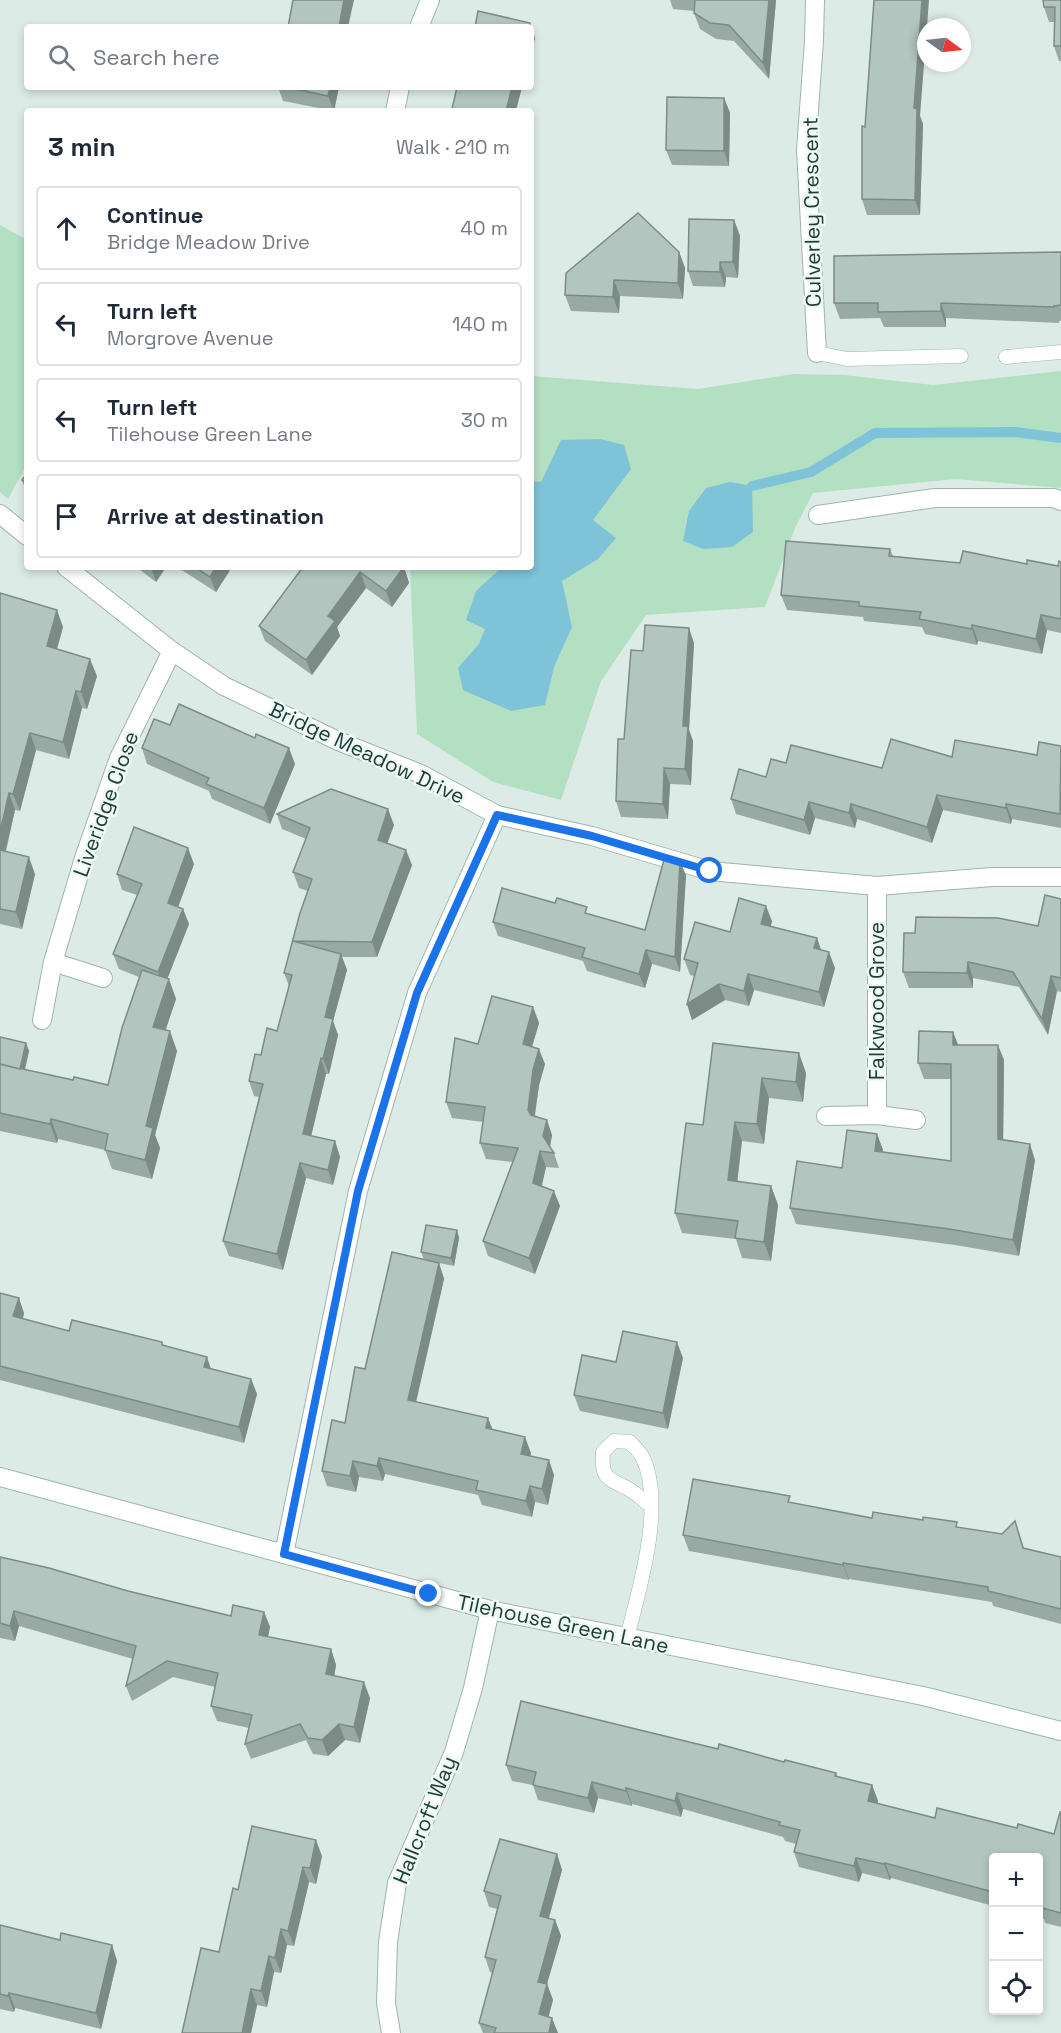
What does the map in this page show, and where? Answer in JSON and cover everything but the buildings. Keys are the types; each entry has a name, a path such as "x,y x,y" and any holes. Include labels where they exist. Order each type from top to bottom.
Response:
{"street":[{"path":"419,24 430,0"},
{"name":"Culverley Crescent","path":"815,0 806,150 817,353"},
{"path":"396,108 399,90"},
{"path":"818,515 935,498 1054,498 1061,501"},
{"path":"0,514 24,534"},
{"name":"Bridge Meadow Drive","path":"70,570 172,651 224,686 338,741 421,774 497,815 592,836 710,871 877,886 992,877 1061,877"},
{"name":"Liveridge Close","path":"42,1020 53,962 84,858 119,758 172,651"},
{"path":"284,1554 358,1191 417,993 497,815"},
{"name":"Falkwood Grove","path":"877,886 877,1115"},
{"path":"53,962 103,978"},
{"path":"826,1116 877,1115 916,1120"},
{"name":"Tilehouse Green Lane","path":"0,1477 490,1610 923,1696 1061,1731"},
{"name":"Hallcroft Way","path":"391,2033 386,2003 388,1942 397,1883 454,1752 490,1610"}],"lane":[{"path":"1005,357 1061,352"},
{"path":"817,353 847,359 961,356"},
{"path":"627,1638 646,1561 651,1506 648,1475 641,1454 630,1442 614,1441 603,1452 601,1469 610,1482 629,1489 651,1506"}],"green space":[{"path":"0,225 24,238 24,470 8,499 0,492"},
{"path":"1061,371 1061,488 956,479 813,493 795,528 765,607 646,615 601,681 561,800 493,782 417,734 410,570 534,570 534,376 698,389 793,374 844,375 933,385"}],"water":[{"path":"600,439 624,445 631,469 593,520 616,538 598,559 562,581 572,627 554,667 545,705 511,711 463,690 458,668 479,644 485,629 466,620 476,591 499,570 534,570 534,481 541,482 561,440"},
{"path":"730,482 752,486 753,532 732,547 703,549 683,541 689,511 706,488"}],"waterway":[{"path":"752,486 811,472 875,433 1015,432 1061,438"}],"route":[{"path":"429,1594 284,1554 358,1191 417,993 497,815 592,836 710,871"}]}
